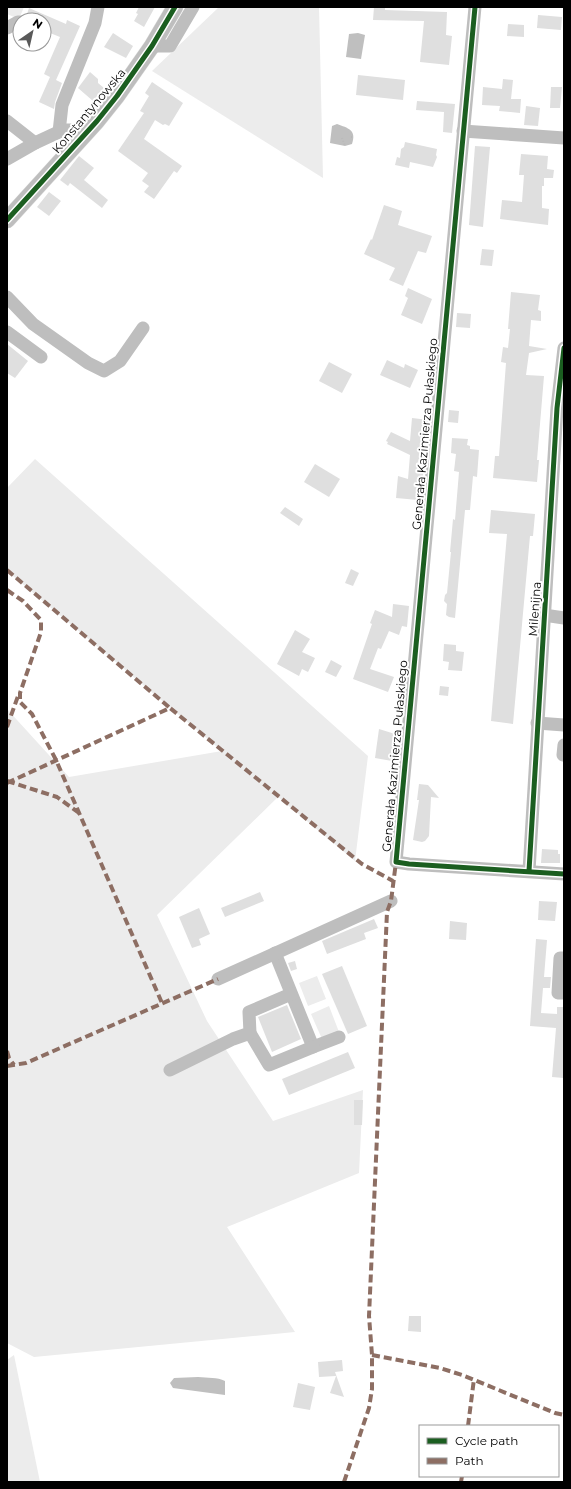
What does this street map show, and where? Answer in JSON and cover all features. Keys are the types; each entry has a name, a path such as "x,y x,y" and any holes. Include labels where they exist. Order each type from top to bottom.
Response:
{"main road":[{"name":"Konstantynowska","path":"7,220 106,110 127,83 152,46 175,7"}],"street":[{"path":"59,132 62,105 95,23 98,7"},
{"path":"152,46 170,46 193,7"},
{"name":"Generała Kazimierza Pułaskiego","path":"475,7 396,862 528,871"},
{"path":"7,121 35,143"},
{"path":"7,159 35,143 63,130 86,132"},
{"path":"463,131 564,138"},
{"path":"7,297 33,324 88,363 104,371 120,361 144,328"},
{"path":"7,332 41,357"},
{"name":"Milenijna","path":"528,871 557,408 564,348"},
{"path":"544,615 564,618"},
{"path":"537,723 564,725"},
{"path":"528,871 564,874"},
{"path":"218,979 391,901"},
{"path":"275,954 313,1047"},
{"path":"564,958 560,958 558,992 564,993"},
{"path":"291,994 249,1012 250,1033 268,1065 339,1037"},
{"path":"170,1070 233,1039 250,1033"}],"path":[{"path":"342,138 345,146"}],"shaded area":[{"path":"7,7 24,7 22,12 12,12 12,16 7,14"},
{"path":"219,7 319,7 323,178 152,71"},
{"path":"358,33 365,35 361,59 346,57 349,34"},
{"path":"337,124 350,130 353,136 352,144 345,146 330,143 332,126"},
{"path":"35,459 368,756 355,861 278,797 157,915 207,1021 273,1121 363,1090 359,1173 227,1227 295,1332 34,1357 7,1343 7,709 69,777 222,751 7,571 7,488"},
{"path":"317,976 326,999 308,1006 299,983"},
{"path":"329,1006 339,1032 322,1039 311,1014"},
{"path":"14,1355 40,1482 7,1482 7,1360"},
{"path":"174,1378 216,1378 225,1381 225,1395 173,1388 170,1383"}],"building":[{"path":"139,7 155,7 144,27 134,21 138,14 136,13"},
{"path":"374,7 385,7 385,10 447,12 446,35 452,36 449,65 420,62 424,21 373,20"},
{"path":"29,8 38,12 28,12"},
{"path":"538,15 562,17 561,30 537,28"},
{"path":"52,18 66,24 67,20 80,26 56,80 62,83 54,109 39,102 50,77 44,74 60,37 52,34"},
{"path":"508,24 524,25 524,37 507,36"},
{"path":"113,33 133,46 126,58 104,47"},
{"path":"90,72 98,79 98,83 104,88 93,101 78,88"},
{"path":"358,75 405,80 403,100 356,95"},
{"path":"503,79 513,80 511,99 521,99 520,113 499,111 500,106 482,105 483,87 502,89"},
{"path":"152,82 183,103 169,126 165,124 163,125 155,120 144,139 182,166 177,173 174,171 154,199 144,192 149,186 142,181 148,173 118,151 144,113 140,111 149,96 145,93"},
{"path":"551,87 562,87 560,108 550,108"},
{"path":"417,101 455,104 452,133 443,132 444,112 416,110"},
{"path":"526,106 540,108 538,126 524,125"},
{"path":"405,142 437,149 437,157 433,167 410,162 409,168 395,165 397,157 400,158 401,149 404,147"},
{"path":"475,146 490,147 483,227 469,225"},
{"path":"521,154 548,156 547,169 554,170 553,178 544,178 544,186 542,186 542,208 549,209 548,225 500,219 502,200 522,202 524,175 519,175"},
{"path":"79,156 94,168 84,180 108,200 102,208 70,183 68,186 60,180"},
{"path":"49,192 61,201 49,216 37,207"},
{"path":"384,205 402,211 398,225 432,236 426,253 418,251 403,286 389,280 395,268 364,254 371,239 372,240"},
{"path":"482,249 494,250 492,266 480,265"},
{"path":"408,288 432,299 422,324 401,315 408,298 405,296"},
{"path":"511,292 540,295 538,310 541,311 541,321 531,320 529,346 547,349 529,353 526,375 544,376 537,460 539,460 537,482 493,478 495,456 499,456 506,363 501,362 503,347 508,348"},
{"path":"457,313 471,314 470,328 456,327"},
{"path":"7,344 28,361 15,378 7,373"},
{"path":"387,360 404,368 405,364 418,370 410,388 380,375"},
{"path":"329,362 352,374 342,393 319,381"},
{"path":"449,410 459,411 458,423 448,422"},
{"path":"412,418 429,420 422,484 420,484 418,500 396,498 398,476 408,479 410,455 387,444 388,442 386,441 391,432 410,441"},
{"path":"452,438 468,439 467,445 470,446 470,449 479,450 477,477 473,476 470,510 465,510 455,618 446,615 447,604 444,601 447,593 453,519 455,520 459,472 454,471 456,454 451,453"},
{"path":"315,464 340,479 329,497 304,482"},
{"path":"285,507 303,519 299,526 280,513"},
{"path":"491,510 535,514 533,536 530,536 513,724 491,721 507,534 489,533"},
{"path":"351,569 359,573 353,586 345,583"},
{"path":"393,604 409,606 407,627 402,626 399,635 389,631 381,649 378,648 370,669 394,677 388,692 353,679 372,624 370,623 375,610 392,617"},
{"path":"295,630 310,639 302,652 315,658 308,672 302,669 299,676 277,664"},
{"path":"444,644 456,645 456,651 464,652 462,671 448,670 449,662 443,661"},
{"path":"331,660 342,666 336,677 325,672"},
{"path":"440,686 449,687 448,696 439,695"},
{"path":"379,729 395,734 392,761 375,758"},
{"path":"419,784 428,785 439,798 431,797 429,836 422,842 413,840 419,800 417,800"},
{"path":"542,849 558,850 558,854 560,854 560,863 541,863"},
{"path":"260,892 264,901 225,917 221,908"},
{"path":"539,901 557,902 555,921 538,920"},
{"path":"199,908 210,934 199,939 201,945 192,948 179,917"},
{"path":"374,919 378,928 364,933 366,939 327,954 322,941"},
{"path":"450,921 467,923 466,940 449,939"},
{"path":"536,939 547,940 544,977 551,977 550,988 543,988 541,1013 557,1014 557,1007 564,1007 564,1078 552,1077 556,1028 530,1026"},
{"path":"295,961 297,969 291,971 288,963"},
{"path":"342,966 367,1026 348,1034 322,974"},
{"path":"287,1005 301,1039 272,1052 258,1017"},
{"path":"348,1052 355,1068 289,1095 282,1079"},
{"path":"354,1100 363,1100 362,1125 354,1125"},
{"path":"409,1316 421,1316 421,1332 408,1331"},
{"path":"342,1360 343,1371 335,1372 344,1397 330,1393 336,1376 319,1377 318,1362"},
{"path":"298,1383 315,1387 310,1410 293,1407"}],"marked path":[{"path":"7,570 170,708"},
{"path":"7,590 23,601 41,620 41,632 20,693 20,702 32,714 56,760 162,1003"},
{"path":"7,727 18,696"},
{"path":"7,783 170,708 362,864 393,881"},
{"path":"7,781 57,797 79,813"},
{"path":"344,1482 369,1408 372,1389 372,1355 369,1316 387,912 391,901 396,862"},
{"path":"7,1066 26,1063 218,979"},
{"path":"7,1051 9,1058 14,1065"},
{"path":"372,1355 440,1368 462,1375 555,1413 564,1415"},
{"path":"468,1425 474,1379"},
{"path":"461,1482 462,1477"}],"cycle path":[{"path":"7,220 97,121 117,96 152,46 175,7"},
{"path":"475,7 396,862 564,874"},
{"path":"529,871 557,408 564,348"}]}
